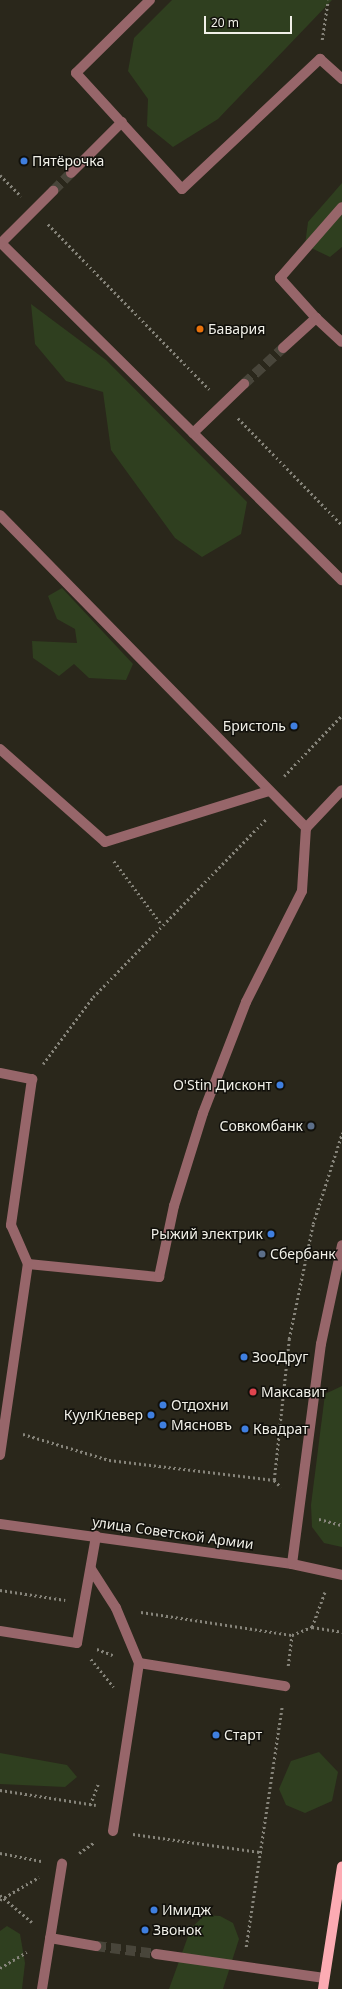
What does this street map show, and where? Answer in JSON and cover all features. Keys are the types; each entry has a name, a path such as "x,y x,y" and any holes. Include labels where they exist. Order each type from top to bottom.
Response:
{"main road":[{"path":"323,1989 342,1866"}],"street":[{"path":"150,0 76,73 182,189 320,59 342,79"},
{"path":"71,173 122,122"},
{"path":"53,191 1,243 342,580"},
{"path":"342,207 280,278 316,318 342,342"},
{"path":"283,348 316,318"},
{"path":"193,433 244,384"},
{"path":"0,514 306,828"},
{"path":"0,749 105,842 269,790"},
{"path":"28,1264 159,1277 174,1206 203,1113 246,1002 302,891 306,828 342,790"},
{"path":"0,1073 32,1079 10,1225 28,1264 0,1455"},
{"path":"292,1564 321,1344 342,1245"},
{"name":"улица Советской Армии","path":"0,1524 292,1564 342,1575"},
{"path":"0,1631 77,1643 96,1536"},
{"path":"91,1569 116,1608 139,1663 113,1831"},
{"path":"139,1663 285,1686"},
{"path":"42,1989 62,1864"},
{"path":"50,1938 96,1946"},
{"path":"156,1954 324,1978"}],"path":[{"path":"320,59 328,0"},
{"path":"0,175 26,201"},
{"path":"44,219 212,392"},
{"path":"236,416 342,525"},
{"path":"269,790 342,715"},
{"path":"32,1079 93,997 281,803"},
{"path":"105,842 117,867 162,926"},
{"path":"3,1430 110,1460 274,1480 289,1339 313,1224 342,1133"},
{"path":"0,1590 85,1604"},
{"path":"312,1627 326,1591"},
{"path":"116,1608 292,1635 312,1627 342,1632"},
{"path":"243,1966 292,1635"},
{"path":"77,1643 139,1663"},
{"path":"77,1643 118,1692"},
{"path":"90,1805 101,1776"},
{"path":"0,1790 116,1809"},
{"path":"50,1938 1,1897 62,1864 113,1831 260,1852"},
{"path":"0,1853 62,1864"}],"green space":[{"path":"172,0 332,0 218,119 173,147 147,126 148,99 128,71 134,38"},
{"path":"342,183 342,247 330,257 305,245 308,222"},
{"path":"31,304 106,360 247,502 241,534 202,557 175,538 111,450 103,392 66,381 35,344"},
{"path":"62,588 133,664 126,680 89,678 74,664 59,676 33,658 32,641 77,643 75,629 57,619 48,596"},
{"path":"342,1386 342,1547 324,1543 312,1527 311,1505 325,1394"},
{"path":"319,1752 338,1772 332,1801 305,1813 286,1805 279,1789 291,1761"},
{"path":"0,1753 67,1765 77,1777 65,1787 0,1784"},
{"path":"205,1915 220,1916 233,1923 239,1939 223,1989 169,1989 191,1928"},
{"path":"7,1926 20,1934 25,1963 22,1989 0,1989 0,1931"}],"tunnel":[{"path":"53,191 71,173"},
{"path":"244,384 283,348"},
{"path":"96,1946 156,1954"}],"place":[{"name":"Пятёрочка","path":"24,161"},
{"name":"Бавария","path":"200,329"},
{"name":"Бристоль","path":"294,726"},
{"name":"O'Stin Дисконт","path":"280,1085"},
{"name":"Совкомбанк","path":"311,1126"},
{"name":"Рыжий электрик","path":"271,1234"},
{"name":"Сбербанк","path":"262,1254"},
{"name":"ЗооДруг","path":"244,1357"},
{"name":"Максавит","path":"253,1392"},
{"name":"Отдохни","path":"163,1405"},
{"name":"КуулКлевер","path":"151,1415"},
{"name":"Мясновъ","path":"163,1425"},
{"name":"Квадрат","path":"245,1429"},
{"name":"Старт","path":"216,1735"},
{"name":"Имидж","path":"154,1910"},
{"name":"Звонок","path":"145,1930"}]}
